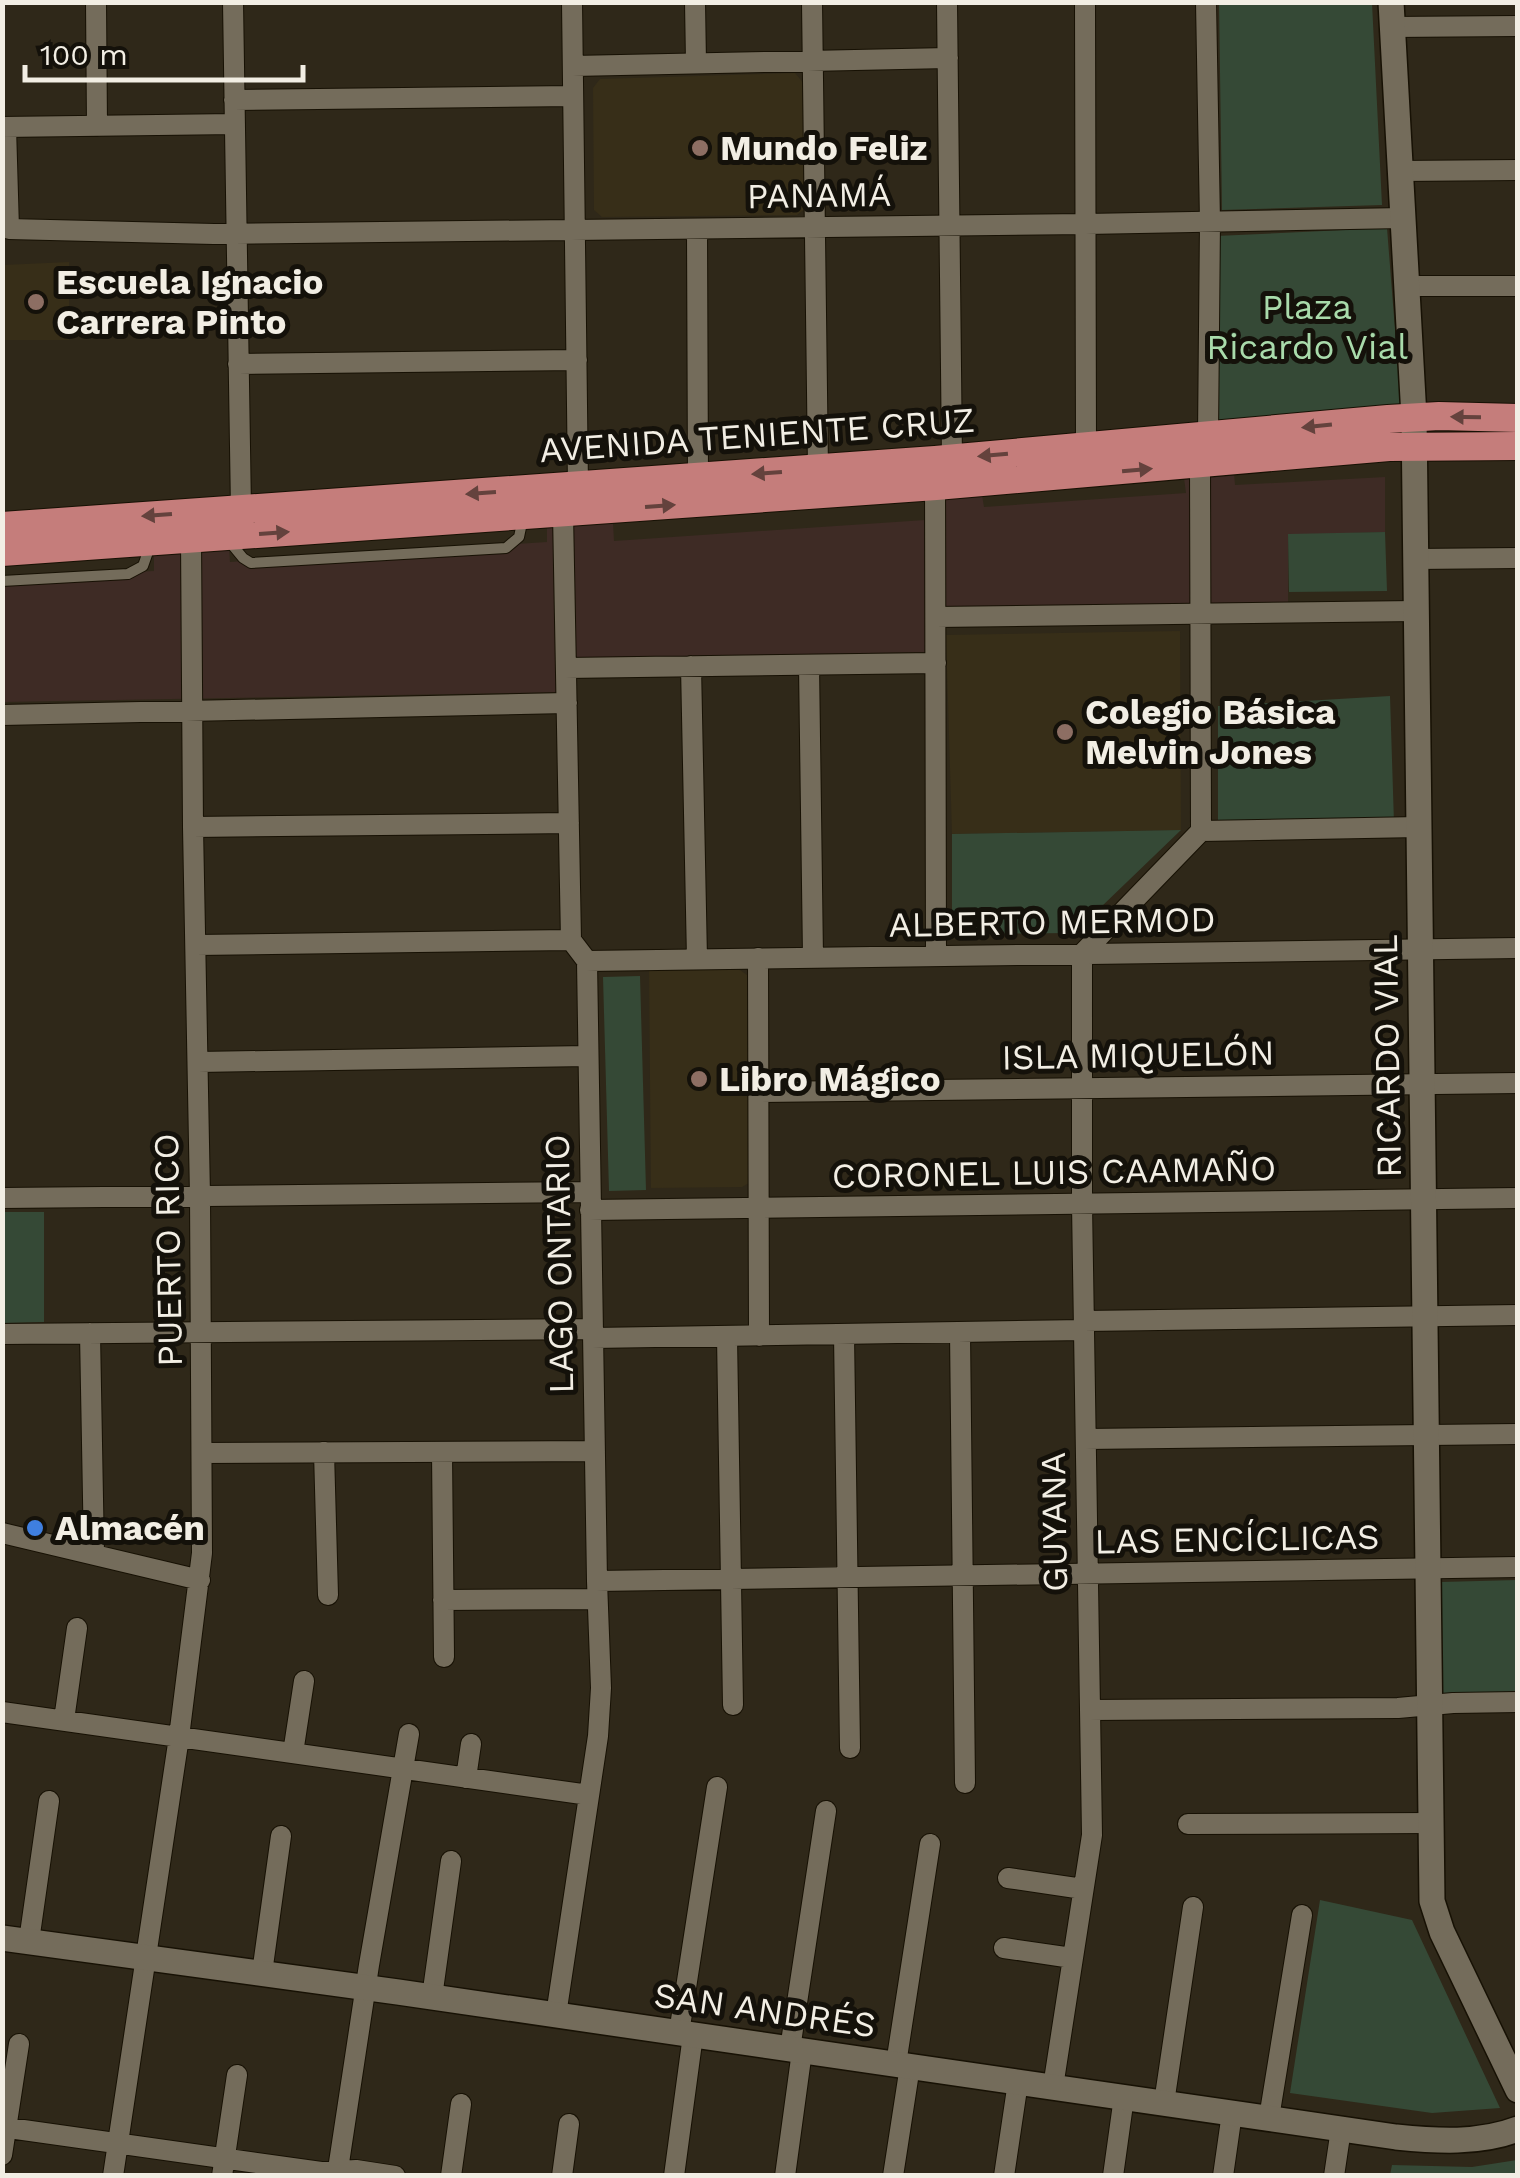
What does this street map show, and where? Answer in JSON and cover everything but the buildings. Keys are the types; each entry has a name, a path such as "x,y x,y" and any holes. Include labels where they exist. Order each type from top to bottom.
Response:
{"main road":[{"name":"AVENIDA TENIENTE CRUZ","path":"2,526 818,469 1200,465 1518,418"},
{"name":"AVENIDA TENIENTE CRUZ","path":"2,552 563,513 1086,447 1208,436 1414,431 1518,446"}],"street":[{"path":"96,2 97,126"},
{"path":"233,2 240,510"},
{"path":"572,2 578,486"},
{"path":"695,2 696,64"},
{"path":"812,2 818,469"},
{"path":"936,956 936,617 950,226 947,2"},
{"path":"1084,2 1086,447"},
{"path":"1206,2 1208,436"},
{"path":"1391,15 1518,26"},
{"name":"RICARDO VIAL","path":"1391,15 1414,431 1434,1911 1518,2090"},
{"path":"573,66 948,58"},
{"path":"234,100 573,96"},
{"path":"4,127 235,124"},
{"name":"PANAMÁ","path":"4,127 9,229 236,233 1403,218"},
{"path":"1400,171 1518,170"},
{"path":"697,228 698,478"},
{"path":"1407,286 1518,286"},
{"path":"238,364 577,360"},
{"path":"1082,954 1201,830 1200,465"},
{"path":"563,513 572,940 587,960"},
{"name":"PUERTO RICO","path":"113,2176 200,1580 200,1196 191,538"},
{"path":"1416,559 1518,558"},
{"path":"936,617 1416,611"},
{"path":"566,668 936,663"},
{"path":"809,665 813,957"},
{"path":"690,666 696,959"},
{"path":"2,714 567,703"},
{"path":"193,827 569,823"},
{"path":"1201,830 1419,827"},
{"path":"196,945 572,940"},
{"name":"ALBERTO MERMOD","path":"587,960 1518,948"},
{"name":"GUYANA","path":"1053,2087 1092,1835 1082,954"},
{"path":"758,958 760,1336"},
{"name":"LAGO ONTARIO","path":"556,2015 600,1713 587,960"},
{"path":"198,1062 588,1056"},
{"name":"ISLA MIQUELÓN","path":"758,1092 1518,1083"},
{"name":"CORONEL LUIS CAAMAÑO","path":"2,1198 200,1196 590,1201 759,1208 1518,1198"},
{"path":"2,1334 760,1336 1518,1316"},
{"path":"960,1332 965,1783"},
{"path":"90,1333 94,1553"},
{"path":"844,1334 850,1748"},
{"path":"727,1336 733,1705"},
{"path":"1086,1439 1518,1434"},
{"path":"202,1453 594,1451"},
{"path":"324,1452 328,1595"},
{"path":"442,1452 444,1657"},
{"path":"2,1532 200,1580"},
{"name":"LAS ENCÍCLICAS","path":"444,1600 730,1579 1518,1567"},
{"path":"64,1720 78,1628"},
{"path":"293,1753 304,1681"},
{"path":"1090,1710 1398,1708 1518,1702"},
{"path":"2,1712 589,1795"},
{"path":"338,2173 409,1734"},
{"path":"466,1778 470,1744"},
{"path":"674,2176 686,2034 716,1787"},
{"path":"29,1942 49,1802"},
{"path":"784,2176 826,1811"},
{"path":"1188,1824 1431,1823"},
{"path":"262,1973 281,1836"},
{"path":"894,2176 903,2065 930,1844"},
{"path":"432,1997 452,1861"},
{"path":"1008,1878 1083,1889"},
{"path":"1164,2103 1193,1907"},
{"path":"1269,2118 1302,1914"},
{"name":"SAN ANDRÉS","path":"2,1938 1341,2129 1443,2141 1484,2138 1518,2129"},
{"path":"1004,1948 1072,1958"},
{"path":"2,2155 19,2044"},
{"path":"223,2167 237,2075"},
{"path":"1004,2176 1018,2082"},
{"path":"1113,2176 1124,2098"},
{"path":"451,2176 461,2104"},
{"path":"1223,2176 1232,2113"},
{"path":"562,2176 569,2124"},
{"path":"5,2128 117,2144 223,2167 338,2173 356,2170 395,2176"},
{"path":"1334,2176 1341,2129"}],"lane":[{"path":"2,581 128,574 143,566 150,542"}],"shaded area":[{"name":"Mundo Feliz","path":"795,73 805,85 806,208 797,215 602,217 594,210 593,88 600,79"},
{"name":"Escuela Ignacio Carrera Pinto","path":"69,262 69,340 3,340 3,265"},
{"path":"1234,473 1235,485 1385,477 1385,532 1288,535 1288,603 933,610 932,652 572,658 572,692 3,702 3,579 154,571 154,555 229,547 230,562 547,542 547,527 613,523 614,541 925,520 924,498 982,495 984,507 1186,493 1184,478"},
{"name":"Colegio Básica Melvin Jones","path":"1180,631 1181,830 952,834 946,635"},
{"name":"Libro Mágico","path":"737,968 747,975 749,1183 742,1187 651,1188 649,969"}],"green space":[{"path":"1219,3 1372,3 1382,205 1222,210"},
{"name":"Plaza Ricardo Vial","path":"1387,228 1401,406 1219,424 1216,236"},
{"path":"1385,532 1387,591 1289,592 1288,534"},
{"path":"1390,696 1394,823 1218,825 1218,706"},
{"path":"1181,830 1074,933 952,934 952,834"},
{"path":"640,976 646,1190 609,1191 603,977"},
{"path":"3,1212 44,1212 44,1322 3,1323"},
{"path":"1517,1580 1517,1696 1442,1698 1441,1582"},
{"path":"1320,1900 1412,1920 1500,2108 1432,2113 1290,2093"},
{"path":"1517,2160 1517,2175 1390,2175 1392,2165 1472,2167"}],"place":[{"name":"Mundo Feliz","path":"700,148"},
{"name":"Escuela Ignacio Carrera Pinto","path":"36,302"},
{"name":"Colegio Básica Melvin Jones","path":"1065,732"},
{"name":"Libro Mágico","path":"699,1079"},
{"name":"Almacén","path":"35,1528"}]}
